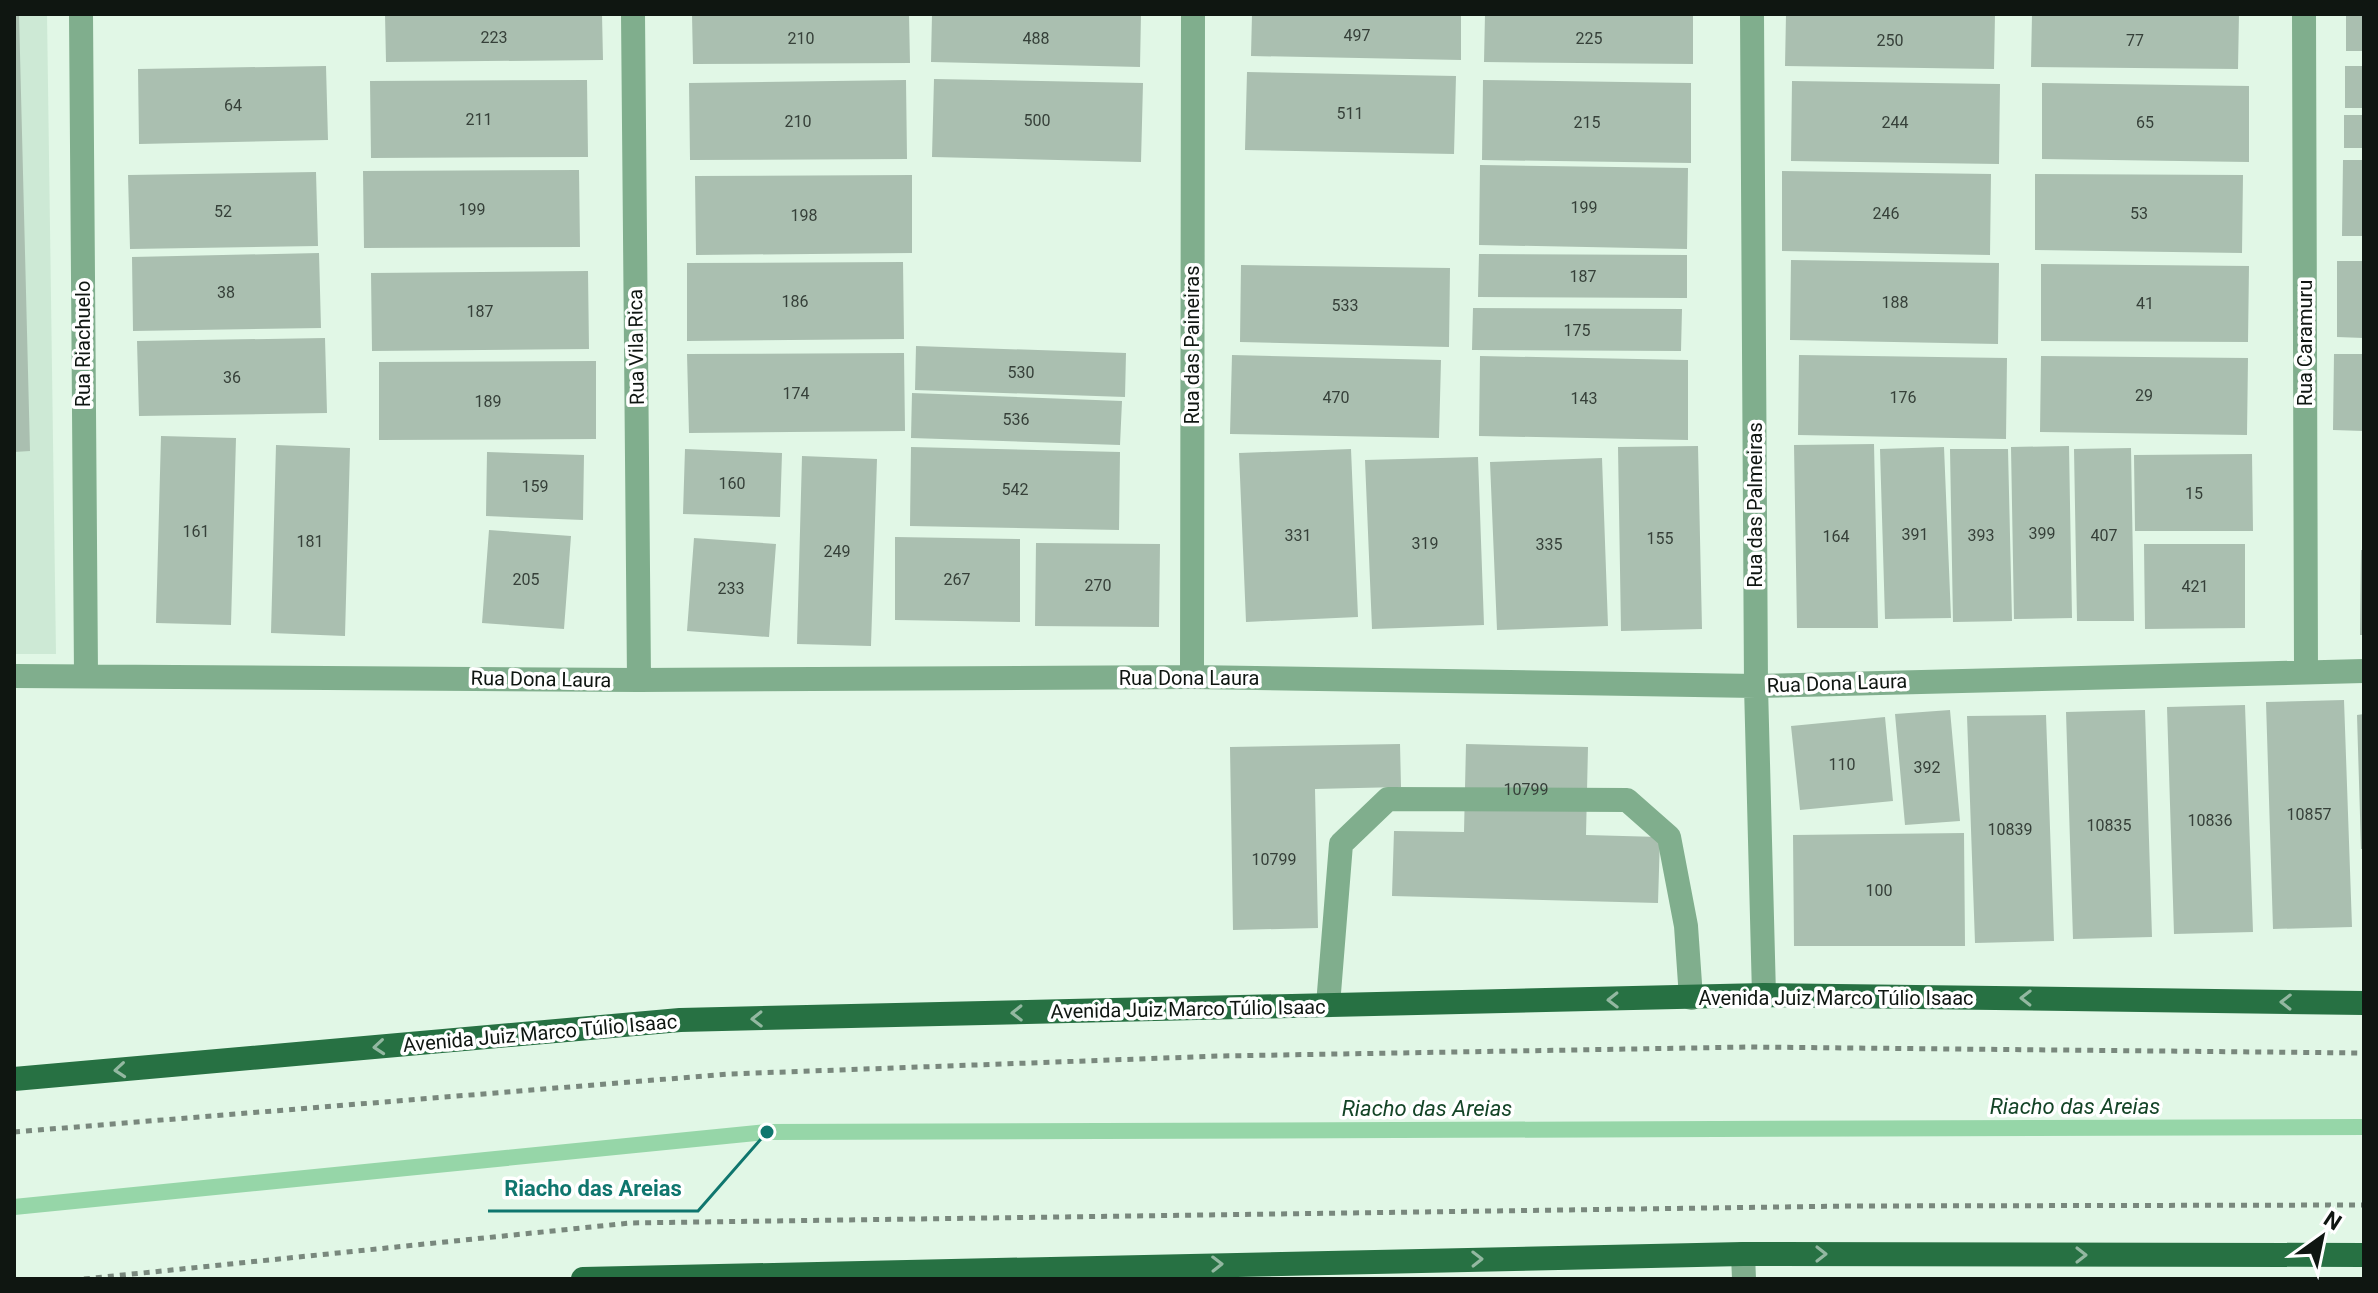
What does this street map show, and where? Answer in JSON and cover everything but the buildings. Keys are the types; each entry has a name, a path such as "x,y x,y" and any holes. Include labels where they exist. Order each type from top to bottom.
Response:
{"main road":[{"name":"Avenida Juiz Marco Túlio Isaac","path":"14,1079 680,1020 1764,995 2364,1003"},
{"path":"583,1279 1743,1254 2364,1255"}],"street":[{"name":"Rua Riachuelo","path":"81,14 86,674"},
{"name":"Rua Vila Rica","path":"633,14 639,680"},
{"name":"Rua das Paineiras","path":"1192,677 1193,14"},
{"name":"Rua das Palmeiras","path":"1752,14 1756,686 1764,995"},
{"name":"Rua Caramuru","path":"2304,14 2306,671"},
{"name":"Rua Dona Laura","path":"14,676 86,674 639,680 1192,677 1756,686 2364,671"},
{"path":"1328,1005 1341,844 1388,799 1627,800 1669,837 1686,926 1691,998"},
{"path":"1743,1254 1744,1279"}],"path":[{"path":"14,1132 729,1074 1220,1056 1749,1047 2364,1053"},
{"path":"84,1279 630,1223 1897,1206 2364,1205"}],"shaded area":[{"path":"14,14 47,14 56,654 14,654"}],"waterway":[{"name":"Riacho das Areias","path":"14,1207 767,1132 2364,1127"}],"place":[{"name":"Riacho das Areias","path":"767,1132"}]}
